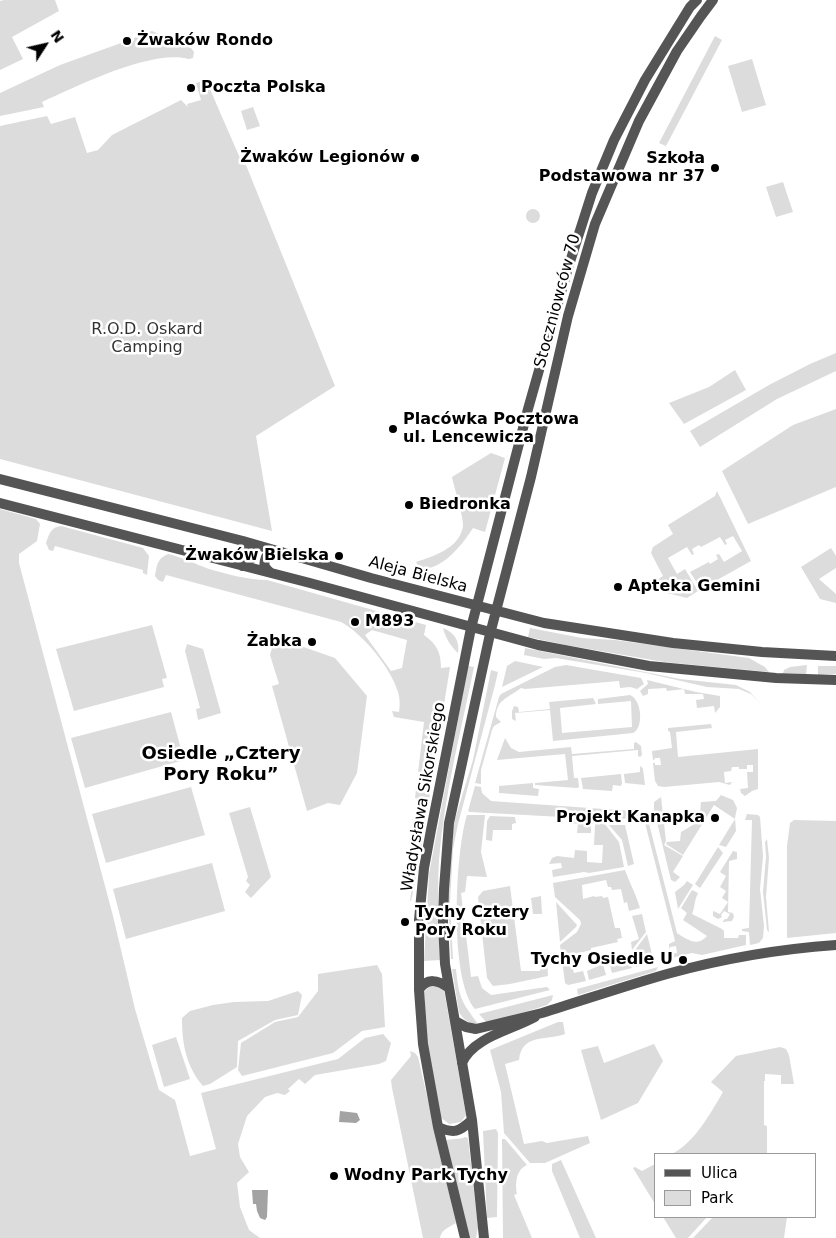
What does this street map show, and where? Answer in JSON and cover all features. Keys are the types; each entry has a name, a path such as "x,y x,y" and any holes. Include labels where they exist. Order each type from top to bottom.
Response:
{"street":[{"name":"Stoczniowców 70","path":"471,628 528,409 568,268 592,193 614,140 645,80 690,7 697,0"},
{"name":"Stoczniowców 70","path":"490,634 531,477 568,316 595,224 639,121 677,51 700,16 714,0"},
{"name":"Aleja Bielska","path":"0,479 243,541 361,576 544,623 664,642 762,652 836,656"},
{"path":"0,503 271,573 490,634 538,645 649,666 726,674 836,680"},
{"path":"242,566 252,558 252,551 243,541"},
{"path":"271,573 264,568 266,557 282,552"},
{"name":"Władysława Sikorskiego","path":"465,1238 438,1127 423,1044 419,990 419,920 424,868 471,628"},
{"name":"Władysława Sikorskiego","path":"484,1238 472,1120 445,964 443,922 445,857 449,823 490,634"},
{"path":"455,1021 466,1027 476,1029 542,1013 686,970 752,956 836,945"},
{"path":"419,990 422,985 432,981 441,982 449,988"},
{"path":"462,1063 470,1050 480,1042 525,1023 542,1013"},
{"path":"438,1127 450,1132 462,1129 472,1120"}],"green space":[{"path":"55,0 59,11 12,37 23,59 0,70 0,1"},
{"path":"152,31 191,48 194,52 193,58 173,57 135,64 94,79 42,102 44,107 0,116 0,93 60,65 121,43 121,45 134,41 134,38"},
{"path":"715,36 722,40 666,146 659,143"},
{"path":"752,59 766,105 742,112 728,66"},
{"name":"R.O.D. Oskard Camping","path":"206,80 243,165 246,165 335,386 256,436 272,531 0,459 0,126 47,116 51,124 75,117 87,153 98,150 112,135 181,100 188,107 187,104 201,100 196,83"},
{"path":"253,107 260,126 247,130 241,111"},
{"path":"783,182 793,212 776,217 766,187"},
{"path":"530,209 536,209 540,216 536,223 530,223 526,219 526,213"},
{"path":"836,353 836,371 777,399 700,447 690,431 769,385"},
{"path":"735,370 746,390 684,424 669,403 709,387"},
{"path":"836,409 836,487 748,524 722,471 793,425"},
{"path":"491,453 505,458 485,532 473,528 457,549 444,561 428,568 420,569 416,562 445,550 461,534 463,522 452,477"},
{"path":"717,491 751,561 701,589 690,572 718,559 716,555 719,554 724,562 742,551 733,536 725,540 727,544 725,545 720,537 701,547 699,545 692,549 694,554 692,555 687,547 668,558 677,574 685,569 698,591 687,598 667,593 658,579 663,576 651,553 653,547 673,534 668,525 715,496"},
{"path":"0,509 36,519 40,524 37,541 19,554 19,563 113,916 135,1009 159,1090 175,1100 190,1156 216,1149 201,1093 338,1059 365,1038 383,1034 391,1043 386,1061 379,1064 315,1075 305,1084 299,1079 288,1089 290,1091 285,1095 277,1093 265,1097 247,1116 238,1144 240,1157 249,1172 237,1183 240,1207 249,1230 260,1238 0,1238"},
{"path":"61,526 143,548 149,556 147,575 143,573 143,570 55,546 53,551 49,550 46,543 49,534 53,529"},
{"path":"831,548 836,556 836,568 819,579 836,594 836,603 820,599 801,567"},
{"path":"168,554 173,555 230,575 267,580 426,625 424,635 437,649 441,668 450,667 418,869 411,901 424,800 415,798 424,722 394,717 392,711 399,712 399,695 383,662 367,643 341,622 166,575 163,582 158,580 155,576 157,566 164,556","holes":["372,630 407,640 402,668 391,671 365,635"]},
{"path":"152,625 167,678 162,679 164,687 74,711 56,649"},
{"path":"443,628 455,638 458,645 458,653 449,642"},
{"path":"530,628 582,638 615,640 749,658 765,667 769,672 664,662 566,645 528,637"},
{"path":"275,637 335,658 367,696 357,773 340,805 328,803 307,811 272,686 279,684 270,655"},
{"path":"187,644 203,649 221,713 198,720 196,709 200,708 185,651"},
{"path":"525,648 680,679 736,685 750,692 761,705 751,694 739,689 707,687 646,673 556,658 544,659 524,655"},
{"path":"515,661 543,667 502,687 507,666"},
{"path":"566,665 641,678 644,684 637,689 630,687 620,688 619,681 521,688 504,699 498,706 496,717 501,722 494,726 492,730 481,770 481,784 475,783 501,694 555,667"},
{"path":"807,665 806,674 783,673 784,670 790,667"},
{"path":"468,666 474,667 449,787 441,836 438,897 440,960 424,961 429,874"},
{"path":"818,666 836,666 836,674 818,675"},
{"path":"491,670 498,672 453,849 450,902 453,959 451,959 448,897 453,832 455,819 473,760"},
{"path":"647,680 684,689 667,691 666,688 648,689 648,694 643,696 640,691 648,684"},
{"path":"684,689 720,696 720,707 715,713 714,706 697,708 696,700 704,699 703,694 685,694"},
{"path":"630,695 637,702 640,714 639,726 633,733 553,741 550,710 515,713 516,721 512,719 514,706 518,707 519,712 550,709 549,702 593,698 596,704 560,708 562,733 632,727 631,701 598,704 598,699"},
{"path":"171,712 184,760 85,788 71,738"},
{"path":"711,724 712,728 676,732 678,757 758,749 758,789 745,796 741,793 740,789 748,788 747,772 753,772 753,765 747,765 747,769 732,767 731,771 724,772 725,783 732,782 730,785 719,782 658,786 655,781 653,763 661,765 660,758 653,760 652,751 672,748 668,728"},
{"path":"505,738 511,748 519,752 571,747 572,754 634,749 634,743 636,742 641,746 642,755 638,756 638,750 572,756 574,778 578,778 579,787 535,785 535,783 568,780 565,754 497,760"},
{"path":"641,766 645,785 625,783 624,774 640,772"},
{"path":"621,774 621,786 613,785 612,791 583,789 581,778"},
{"path":"533,783 533,788 539,789 538,796 499,793 499,786"},
{"path":"475,786 481,787 482,793 491,801 646,812 677,933 696,942 707,936 683,920 687,913 681,908 692,890 698,893 692,914 722,929 724,931 724,938 738,938 739,935 746,935 746,945 702,955 692,953 667,959 668,953 677,953 676,946 670,947 669,950 669,944 675,941 643,815 617,820 470,812 468,811"},
{"path":"191,787 205,835 106,863 92,814"},
{"path":"721,795 733,800 737,808 735,818 736,831 726,847 719,845 735,819 714,805 683,855 666,844 667,842 680,841 681,832 693,825 700,813 701,802 716,801"},
{"path":"661,797 666,841 664,845 683,856 673,872 680,877 675,882 671,880 654,810 654,802"},
{"path":"250,807 271,877 251,898 245,892 250,885 246,881 248,877 229,813"},
{"path":"747,814 760,817 763,856 760,889 764,926 763,938 759,943 750,945 749,932 742,931 742,929 749,928 752,820 745,820"},
{"path":"467,815 485,815 481,852 487,877 467,876 465,892 461,893 471,977 478,976 482,988 491,995 547,987 550,990 475,1009 467,994 461,971 458,944 457,885"},
{"path":"490,816 515,817 516,823 512,824 512,830 493,830 492,841 486,840 487,821"},
{"path":"794,820 836,821 836,933 787,938 787,846 790,823"},
{"path":"572,821 591,823 591,833 577,833 578,824 572,823"},
{"path":"597,823 604,823 619,842 624,867 553,877 552,870 562,868 561,863 549,864 552,858 557,856 574,858 575,850 587,851 587,862 602,863 603,845 594,845 595,825"},
{"path":"609,825 625,825 634,864 628,866 622,840"},
{"path":"767,839 769,858 766,897 769,932 767,930 763,892 766,857 765,842"},
{"path":"718,847 723,853 700,888 695,884"},
{"path":"733,851 737,852 737,859 729,861 728,912 733,913 734,917 732,921 722,922 730,914 724,911 721,915 722,917 718,919 713,916 713,911 720,914 728,902 722,898 726,891 720,887 726,876 720,872"},
{"path":"212,863 225,911 126,939 113,889"},
{"path":"625,870 640,908 629,911 627,902 624,903 621,889 612,890 611,887 608,887 606,880 582,885 583,899 594,896 608,897 615,928 620,928 622,938 617,939 618,942 591,948 591,950 572,955 573,962 571,963 574,973 583,971 586,981 568,985 565,983 560,945 577,932 581,924 580,920 555,897 553,883"},
{"path":"687,881 693,885 678,909 675,892"},
{"path":"510,886 521,971 540,971 540,962 547,961 548,976 493,986 487,978 478,897 483,891"},
{"path":"541,896 542,914 533,914 531,898"},
{"path":"556,902 577,925 560,942"},
{"path":"642,914 646,932 632,950 631,942 639,939 632,916"},
{"path":"647,934 654,962 636,967 632,954"},
{"path":"628,955 632,968 612,973 609,962"},
{"path":"603,964 606,975 589,980 587,971"},
{"path":"377,965 382,974 385,1027 362,1031 333,1053 242,1076 238,1070 241,1043 275,1022 298,1017 318,991 318,974"},
{"path":"658,967 656,971 578,995 577,989"},
{"path":"452,969 456,969 458,987 462,999 478,1024 467,1021 459,1012"},
{"path":"437,985 444,990 466,1115 461,1122 449,1124 440,1117 427,1045 424,992 430,986"},
{"path":"298,991 302,995 298,1015 275,1020 238,1041 237,1067 210,1084 203,1086 193,1071 186,1054 182,1018 190,1011 213,1005 268,1001"},
{"path":"553,995 552,1000 547,1005 488,1024 479,1014"},
{"path":"558,1022 563,1022 565,1034 530,1042 521,1051 519,1060 505,1064 524,1144 542,1141 547,1143 588,1136 590,1143 545,1163 530,1163 504,1133 501,1092 490,1050"},
{"path":"176,1037 190,1079 164,1087 152,1045"},
{"path":"654,1044 663,1061 638,1103 601,1120 581,1050 598,1046 604,1063"},
{"path":"780,1047 786,1049 789,1055 794,1084 781,1084 781,1075 765,1074 764,1125 767,1126 767,1153 674,1153 695,1135 707,1118 723,1092 711,1082 736,1056"},
{"path":"410,1051 418,1057 456,1223 448,1227 440,1238 423,1238 392,1088 391,1080 411,1056"},
{"path":"496,1129 498,1133 497,1217 487,1218 483,1131"},
{"path":"468,1138 478,1227 476,1238 470,1238 445,1141"},
{"path":"502,1139 505,1139 527,1165 518,1173 516,1181 517,1194 514,1195 532,1238 503,1238"},
{"path":"561,1160 596,1238 580,1238 552,1171 552,1164"},
{"path":"654,1165 654,1202 633,1168 635,1167 642,1171"},
{"path":"664,1218 706,1218 688,1238 676,1238"},
{"path":"712,1218 787,1218 784,1238 693,1238"}],"shaded area":[{"path":"340,1111 357,1113 360,1120 356,1123 339,1122"},
{"path":"252,1190 268,1190 267,1217 265,1220 260,1218 256,1204 253,1204"}],"place":[{"name":"Żwaków Rondo","path":"127,41"},
{"name":"Poczta Polska","path":"191,88"},
{"name":"Żwaków Legionów","path":"415,158"},
{"name":"Szkoła Podstawowa nr 37","path":"715,168"},
{"name":"Placówka Pocztowa ul. Lencewicza","path":"393,429"},
{"name":"Biedronka","path":"409,505"},
{"name":"Żwaków Bielska","path":"339,556"},
{"name":"Apteka Gemini","path":"618,587"},
{"name":"M893","path":"355,622"},
{"name":"Żabka","path":"312,642"},
{"name":"Projekt Kanapka","path":"715,818"},
{"name":"Tychy Cztery Pory Roku","path":"405,922"},
{"name":"Tychy Osiedle U","path":"683,960"},
{"name":"Wodny Park Tychy","path":"334,1176"}],"district":[{"name":"Osiedle „Cztery Pory Roku”","path":"221,764"}]}
